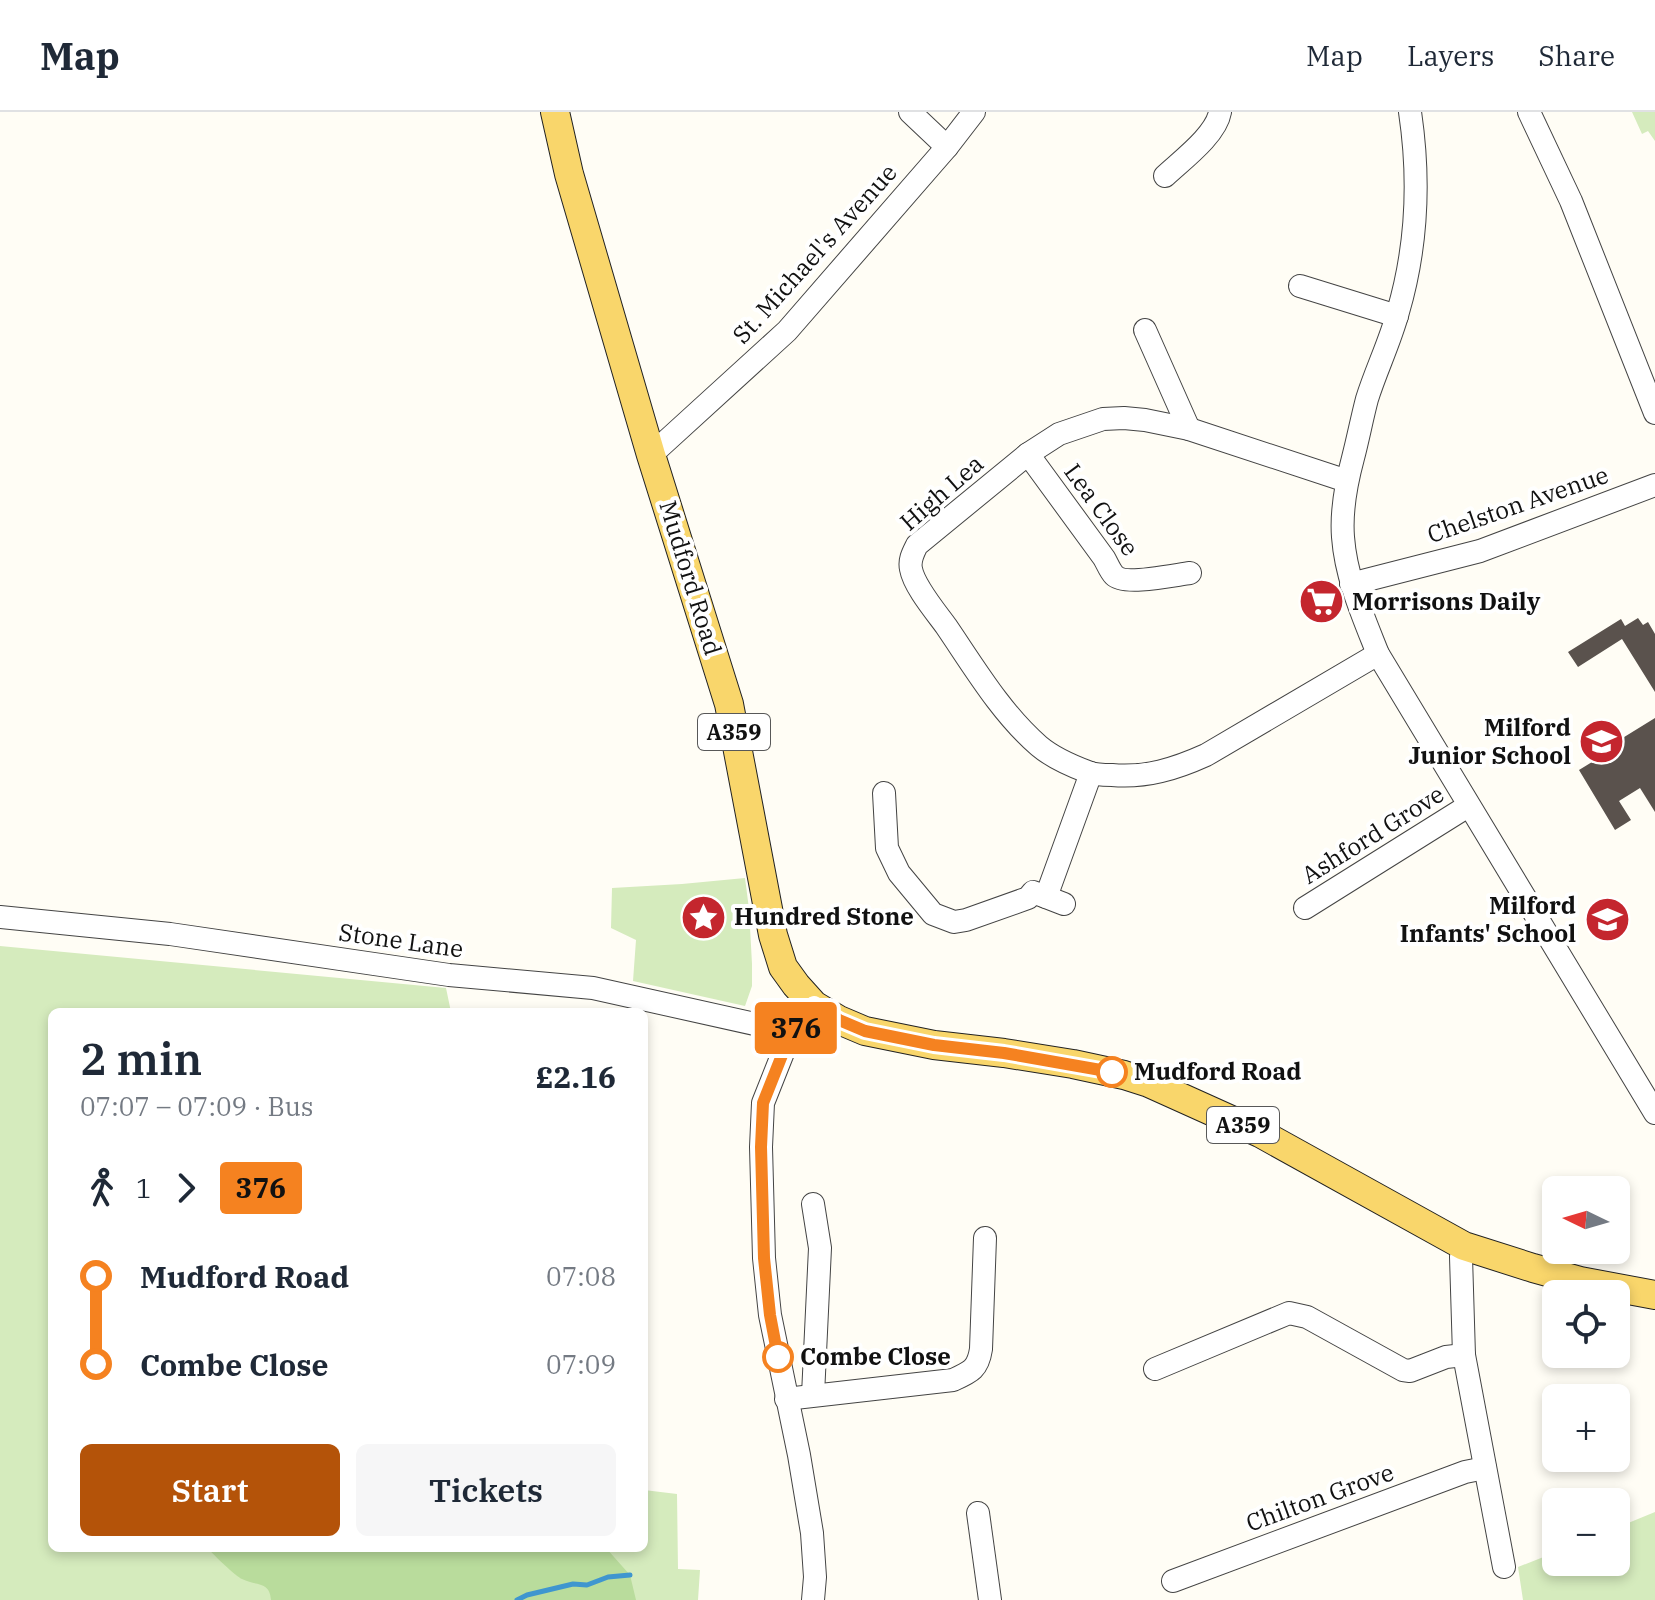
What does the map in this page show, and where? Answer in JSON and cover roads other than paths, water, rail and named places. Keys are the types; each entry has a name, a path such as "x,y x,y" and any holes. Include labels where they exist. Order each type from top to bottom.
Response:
{"main road":[{"name":"Mudford Road","path":"555,112 569,174 651,455 729,704 773,935 783,967 814,1005 865,1031 934,1045 1073,1064 1149,1083 1260,1133 1464,1246 1580,1281 1655,1295"}],"street":[{"path":"910,112 947,147"},
{"name":"St. Michael's Avenue","path":"651,455 787,331 974,112"},
{"path":"1165,176 1211,132 1220,112"},
{"path":"1410,112 1415,155 1414,228 1409,274 1368,398 1347,481 1342,535 1351,584 1378,654 1655,1113"},
{"path":"1529,112 1571,201 1655,413"},
{"path":"1300,286 1397,316"},
{"path":"1145,330 1189,429"},
{"name":"High Lea","path":"1347,481 1189,429 1145,420 1103,419 1059,434 1028,454 917,545 911,556 911,569 934,609 1020,728 1042,749 1091,773 1148,775 1176,768 1206,755 1378,654"},
{"name":"Lea Close","path":"1028,454 1115,577 1122,580 1190,573"},
{"name":"Chelston Avenue","path":"1351,584 1480,551 1655,485"},
{"path":"884,793 887,848 904,880 933,914 954,922 1046,899 1091,773"},
{"name":"Ashford Grove","path":"1305,908 1468,806"},
{"name":"Stone Lane","path":"0,917 170,934 449,975 593,988 777,1029 790,1035"},
{"path":"592,1008 593,988"},
{"path":"813,1600 812,1533 770,1315 764,1258 761,1147 763,1103 790,1035 814,1005"},
{"path":"813,1204 820,1248 813,1395"},
{"path":"786,1399 953,1380 968,1373 978,1364 981,1349 985,1238"},
{"path":"1464,1246 1461,1257 1464,1355 1504,1567"},
{"path":"1155,1369 1289,1313 1307,1317 1403,1370 1410,1371 1446,1357 1464,1355"},
{"name":"Chilton Grove","path":"1173,1581 1465,1472 1485,1468"},
{"path":"977,1508 990,1600"}],"waterway":[{"path":"517,1600 573,1584 587,1585 608,1577 630,1575"}],"place":[{"name":"Morrisons Daily","path":"1321,602"},
{"name":"Milford Junior School","path":"1602,742"},
{"name":"Hundred Stone","path":"703,917"},
{"name":"Milford Infants' School","path":"1607,920"},
{"name":"Mudford Road","path":"1112,1072"},
{"name":"Combe Close","path":"778,1357"}]}
